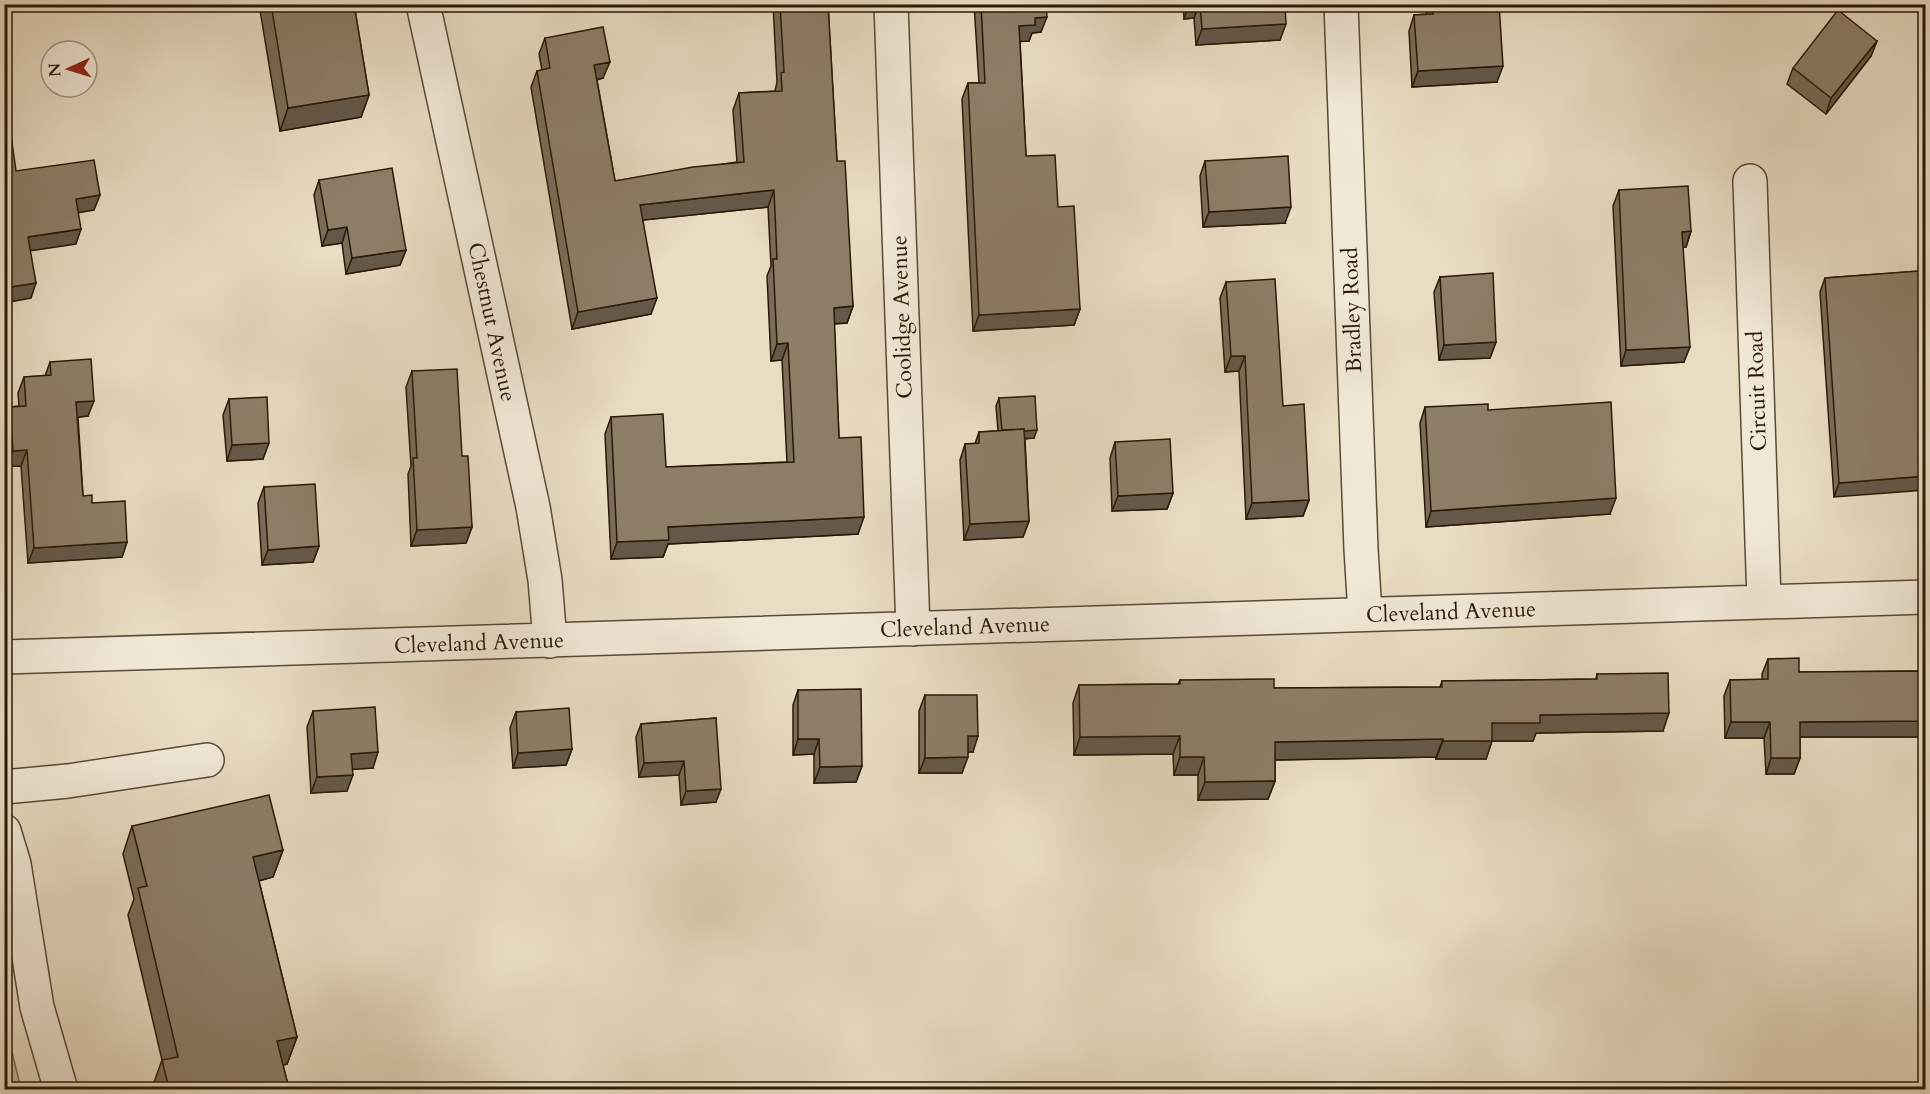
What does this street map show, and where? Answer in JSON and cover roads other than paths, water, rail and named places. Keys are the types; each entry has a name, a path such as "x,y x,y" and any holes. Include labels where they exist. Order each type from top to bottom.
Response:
{"street":[{"name":"Chestnut Avenue","path":"423,4 535,517 545,580 550,641"},
{"name":"Coolidge Avenue","path":"891,4 913,629"},
{"name":"Bradley Road","path":"1341,4 1365,614"},
{"name":"Circuit Road","path":"1750,181 1764,601"},
{"name":"Cleveland Avenue","path":"4,657 1926,597"},
{"path":"4,787 68,781 207,760"},
{"path":"4,831 14,864 37,1007 57,1089"}]}
